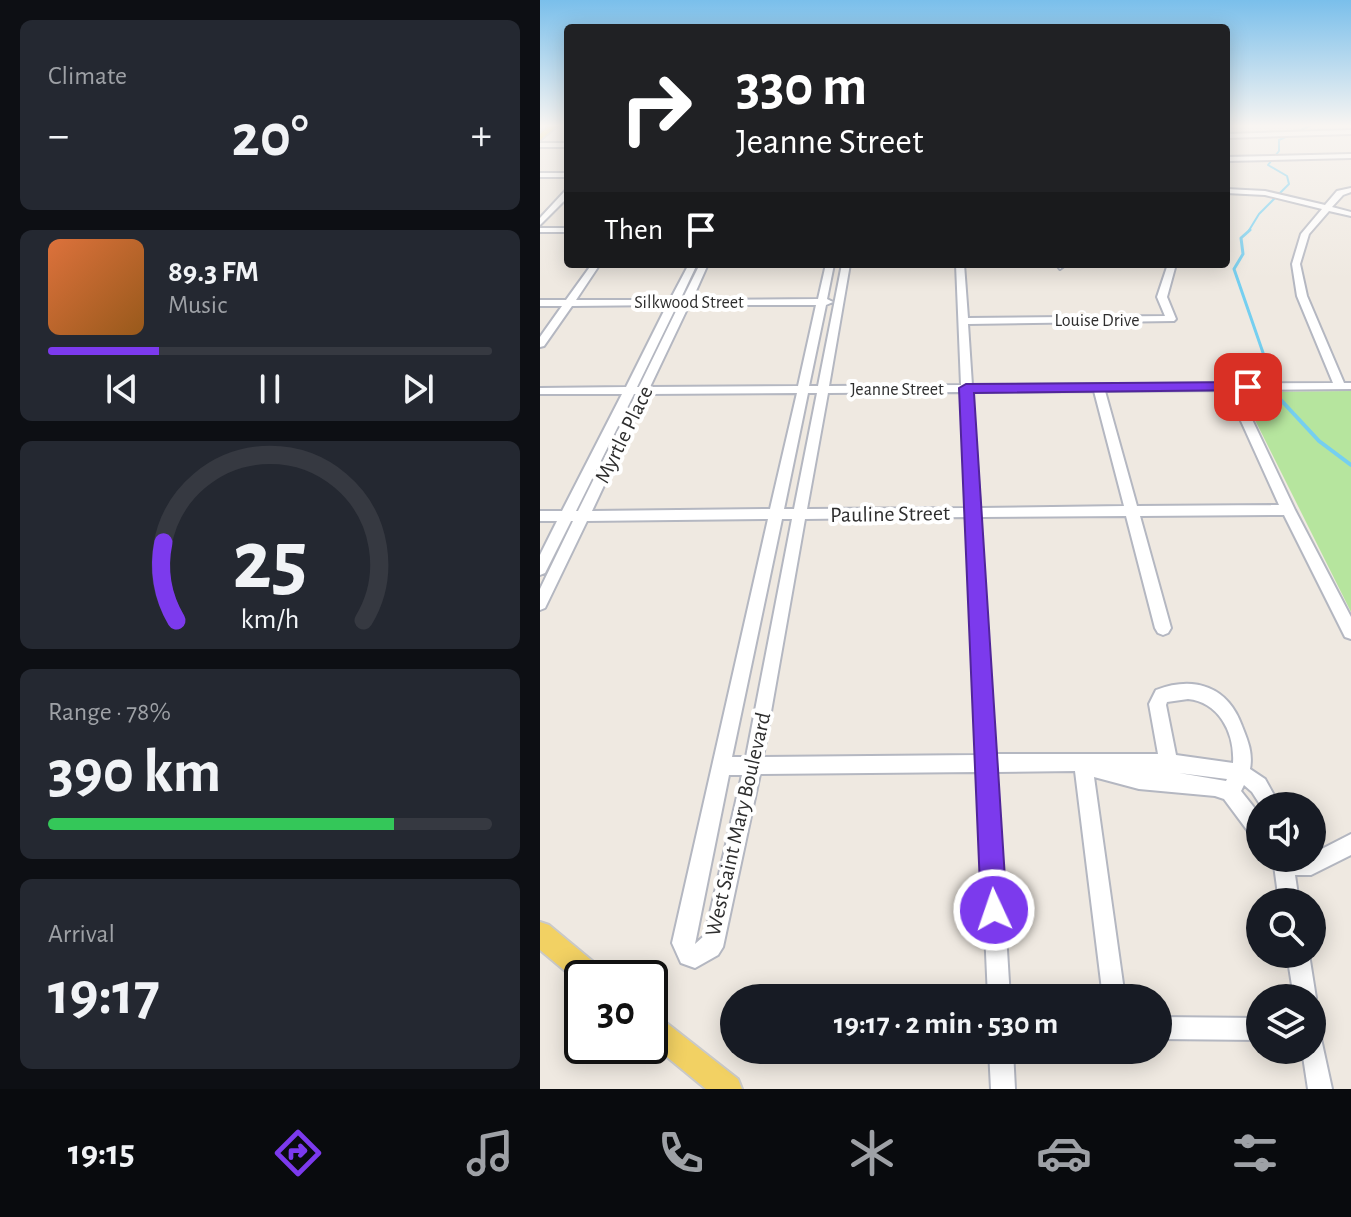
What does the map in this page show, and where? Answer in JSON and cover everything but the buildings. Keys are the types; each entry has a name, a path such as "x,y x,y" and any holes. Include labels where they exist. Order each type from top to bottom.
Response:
{"main road":[{"path":"540,934 571,960"},
{"path":"668,1041 728,1089"}],"street":[{"path":"1346,386 1302,296 1296,270 1297,255 1305,234 1340,193 1351,190"},
{"path":"1230,191 1265,193 1351,214"},
{"path":"540,223 564,197"},
{"path":"540,230 564,230"},
{"path":"540,344 593,268"},
{"name":"Myrtle Place","path":"540,604 645,390 692,268"},
{"name":"Myrtle Place","path":"540,569 630,390 701,268"},
{"name":"West Saint Mary Boulevard","path":"829,268 683,943 689,955 695,957 715,939 753,765 845,268"},
{"path":"960,268 998,984"},
{"name":"Louise Drive","path":"964,321 1171,319 1162,297 1171,268"},
{"name":"Silkwood Street","path":"540,303 839,301"},
{"name":"Jeanne Street","path":"540,391 1346,386"},
{"path":"1231,387 1288,510 1351,632"},
{"path":"1099,388 1163,628"},
{"name":"Pauline Street","path":"540,516 1288,510"},
{"path":"1170,774 1157,710 1159,698 1167,694 1202,694 1223,703 1231,715 1242,753 1239,773 1230,792"},
{"path":"1083,765 1112,984"},
{"path":"721,766 1083,765 1139,780 1170,774 1239,773 1257,784 1262,792"},
{"path":"1170,774 1230,792 1246,810"},
{"path":"1326,857 1351,844"},
{"path":"1172,1028 1246,1029"},
{"path":"1002,1064 1003,1089"},
{"path":"1316,1064 1320,1089"}],"green space":[{"path":"1351,391 1351,612 1241,392"}],"waterway":[{"path":"1248,232 1259,214 1289,184 1287,177"},
{"path":"1248,232 1241,238 1243,254 1234,269 1269,370"},
{"path":"1268,368 1279,398 1319,441 1351,465"}],"route":[{"path":"994,910 966,388 1248,387"}]}
